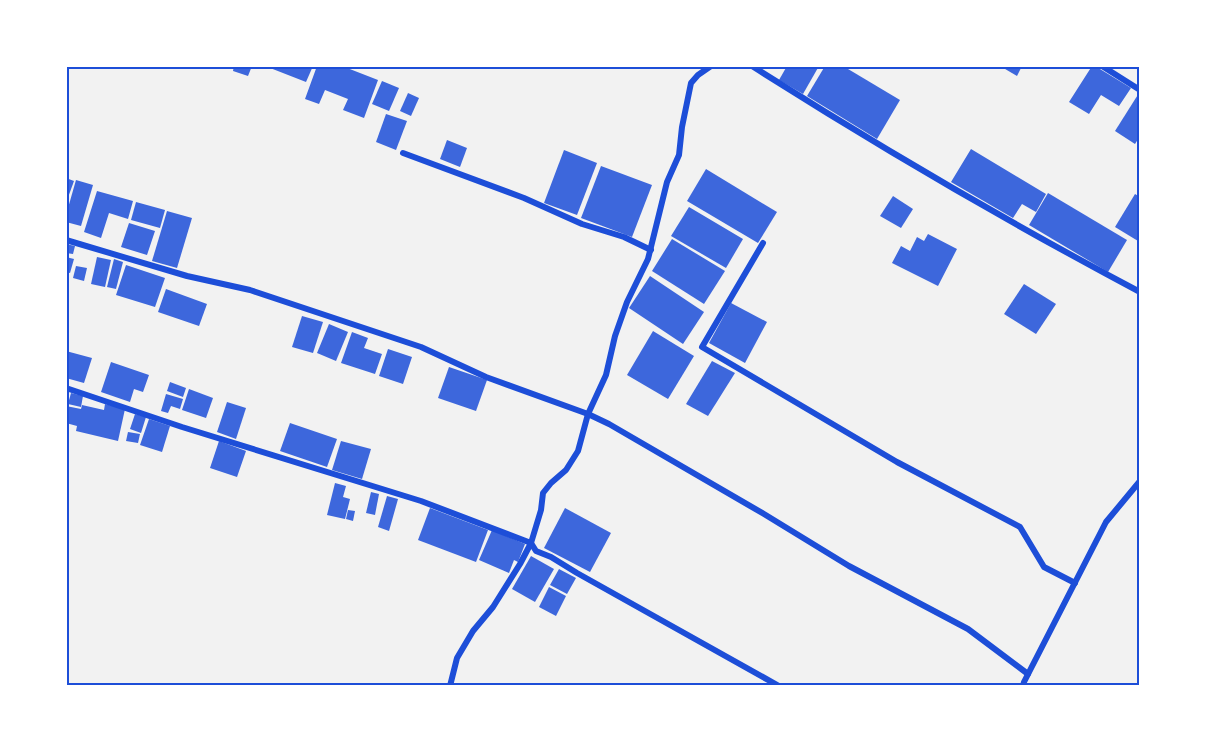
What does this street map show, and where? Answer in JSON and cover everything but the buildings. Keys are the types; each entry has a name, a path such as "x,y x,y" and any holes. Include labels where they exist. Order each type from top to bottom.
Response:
{"street":[{"path":"450,686 456,658 472,631 493,607 531,543 541,510 543,493 566,470 578,451 588,414 606,375 615,336 627,302 651,250 667,182 679,155 682,127 692,83 698,75 711,66"},
{"path":"752,66 931,174 1140,292"},
{"path":"1102,66 1140,90"},
{"path":"404,153 524,198 582,224 624,237 651,250"},
{"path":"66,240 187,276 261,293 421,347 486,376 588,414 764,514 849,566 968,629 1028,674"},
{"path":"763,243 702,347 897,462 1020,527 1044,567 1075,583"},
{"path":"66,388 182,427 421,501 531,543 536,550 779,686"},
{"path":"1023,686 1106,522 1140,481"}]}
